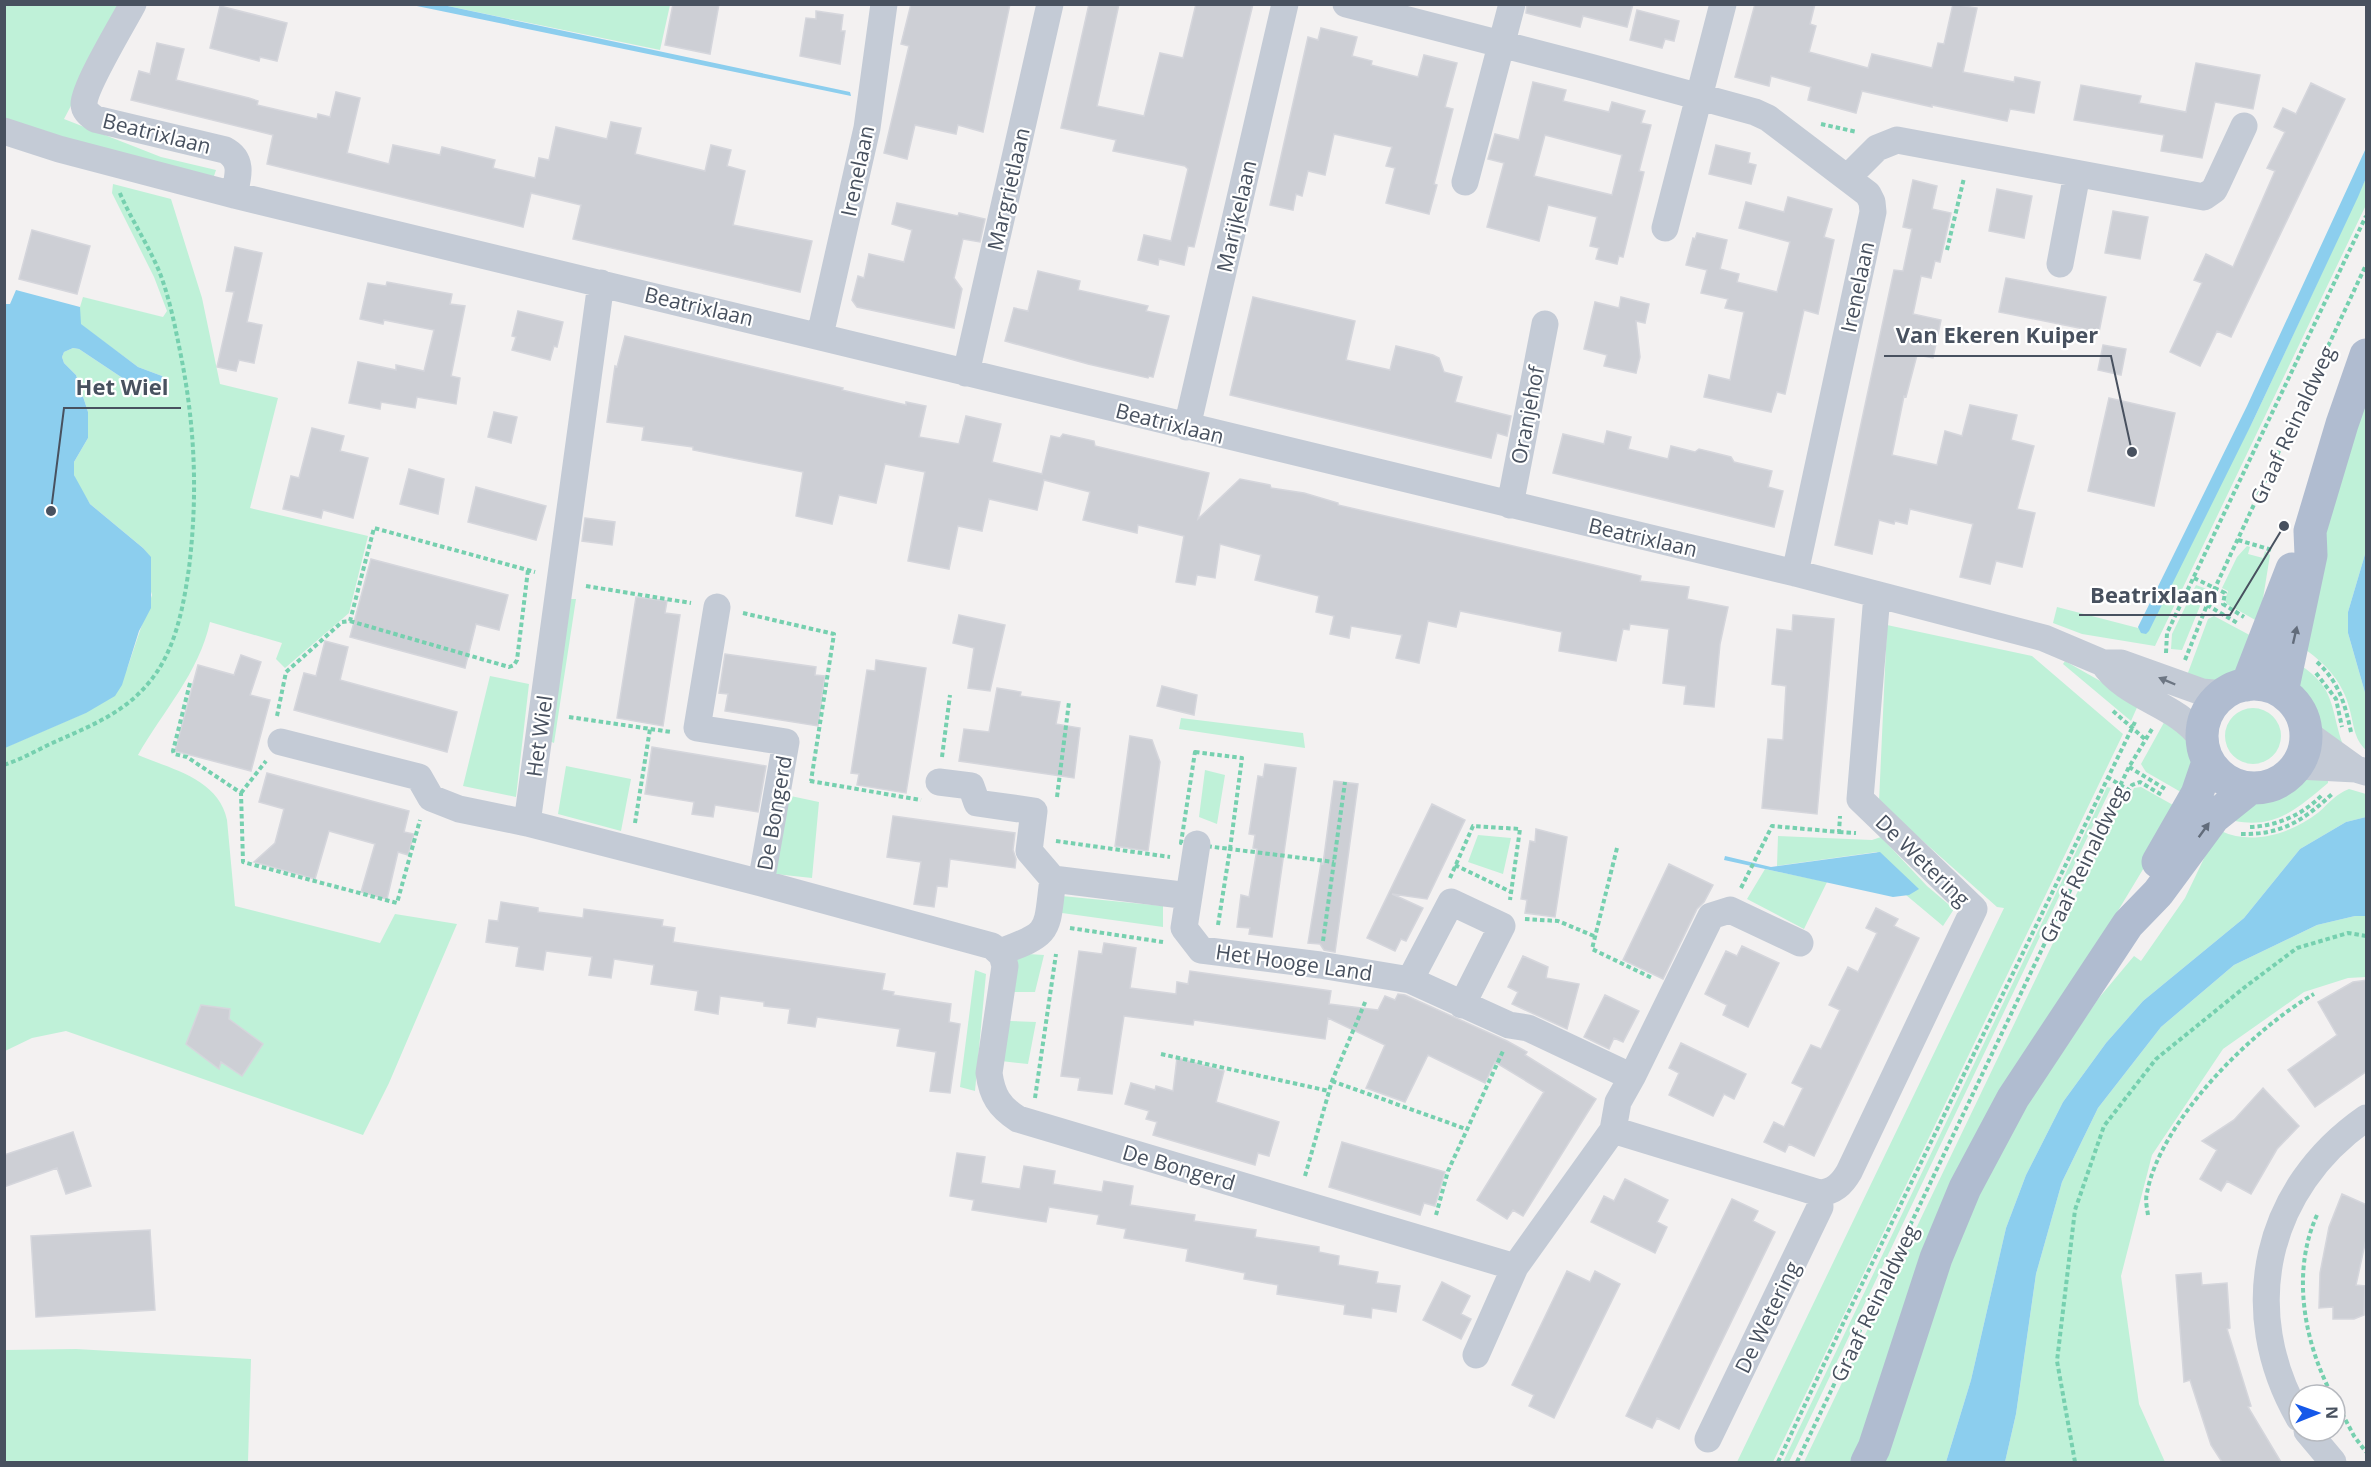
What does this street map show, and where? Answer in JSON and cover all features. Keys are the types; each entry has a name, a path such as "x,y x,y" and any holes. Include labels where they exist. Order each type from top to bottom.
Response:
{"main road":[{"name":"Graaf Reinaldweg","path":"2282,692 2278,647 2312,555 2310,531 2342,424 2367,355"},
{"name":"Graaf Reinaldweg","path":"2235,689 2278,647"},
{"path":"2269,686 2282,692 2300,713 2306,733 2304,750 2297,766 2279,783 2267,787 2249,789 2221,778 2205,750 2202,725 2214,703 2235,689 2269,686"},
{"name":"Graaf Reinaldweg","path":"2205,750 2205,776 2212,818"},
{"name":"Graaf Reinaldweg","path":"1867,1462 1874,1448 1936,1258 1965,1188 2013,1098 2128,924 2133,905 2212,818 2249,789"}],"street":[{"name":"Beatrixlaan","path":"132,4 88,88 84,105 87,113 95,119 225,150 237,161 239,170 234,195"},
{"name":"Irenelaan","path":"820,335 867,129 884,4"},
{"name":"Margrietlaan","path":"966,373 1050,4"},
{"name":"Marijkelaan","path":"1188,427 1285,4"},
{"name":"Irenelaan","path":"1346,4 1755,112 1768,118 1868,194 1873,212 1795,573"},
{"path":"1465,182 1512,4"},
{"path":"1665,228 1723,4"},
{"path":"1847,178 1877,148 1897,140 2204,197 2214,190 2244,126"},
{"name":"Beatrixlaan","path":"4,131 42,144 234,195 820,335 966,373 1795,573 2044,638 2103,663 2121,663 2161,691 2187,721 2205,750"},
{"path":"2060,264 2077,174"},
{"name":"Het Wiel","path":"527,823 601,283"},
{"name":"Oranjehof","path":"1510,505 1545,324"},
{"name":"De Wetering","path":"1708,1439 1820,1207 1820,1193 1837,1188 1849,1173 1974,909 1860,799 1877,595"},
{"path":"697,728 717,607"},
{"name":"Beatrixlaan","path":"2161,691 2202,692 2235,689"},
{"name":"De Bongerd","path":"697,728 786,742 761,883"},
{"path":"2306,733 2362,771"},
{"path":"276,739 419,777 431,798 459,809 527,823"},
{"path":"2297,766 2362,771"},
{"path":"939,782 971,786 976,803 1034,811 1029,851 1053,879 1054,926 1037,937 1000,952"},
{"name":"De Bongerd","path":"527,823 761,883 992,946 1005,960 1005,973 989,1073 991,1087 1001,1107 1018,1119 1515,1267"},
{"name":"Het Hooge Land","path":"1196,852 1184,928 1204,946 1410,980 1462,1005 1515,1026 1528,1028 1632,1077"},
{"path":"1053,879 1189,896"},
{"path":"1410,980 1451,902 1505,919 1462,1005"},
{"path":"1476,1355 1515,1267 1613,1130 1618,1102 1711,916 1730,910 1800,943"},
{"path":"2287,1393 2274,1359 2267,1320 2267,1276 2275,1239 2289,1205 2313,1165 2341,1137 2367,1118"},
{"path":"1613,1130 1820,1193"},
{"path":"2317,1443 2333,1462"}],"path":[{"path":"1947,250 1970,154"},
{"path":"4,765 93,726 116,713 147,685 162,666 172,644 187,584 195,521 189,399 171,311 161,276 127,210 108,162"},
{"path":"1778,1462 1848,1313 2161,691 2167,633 2367,216"},
{"name":"Graaf Reinaldweg","path":"1797,1462 2129,767 2161,691 2207,605 2367,265"},
{"path":"350,621 374,528 586,586 717,607 834,634 811,781"},
{"path":"2238,540 2274,550 2277,547"},
{"path":"431,798 424,806 397,903 243,862 241,793 276,739 286,672 342,622 350,621 509,666 514,665 517,660 528,570"},
{"path":"2207,605 2313,669 2336,699 2343,729"},
{"path":"190,683 172,751 174,754 188,757 241,793"},
{"path":"780,776 936,802 950,695"},
{"path":"1055,807 1070,702"},
{"path":"565,717 688,735 697,728"},
{"path":"629,849 650,729"},
{"path":"1031,1124 1054,926 1204,946 1230,849 1242,758 1195,752 1181,843 1196,852"},
{"path":"2129,767 2212,818 2253,834 2284,828 2307,816 2338,789"},
{"path":"2212,818 2240,826 2271,824 2303,812 2329,786 2342,778 2362,771"},
{"path":"1320,965 1345,782"},
{"path":"1748,874 1772,826 1839,832 1842,804 1860,799"},
{"path":"1451,902 1450,877 1473,826 1520,829 1505,919 1558,921 1594,936"},
{"path":"1030,838 1196,852 1230,849 1334,862"},
{"path":"1617,848 1592,949 1675,989"},
{"path":"1455,865 1511,892"},
{"path":"2074,1462 2057,1361 2074,1210 2104,1126 2156,1059 2297,948 2348,933 2367,936"},
{"path":"1298,1202 1332,1082 1377,974"},
{"path":"2148,1215 2146,1194 2160,1156 2198,1097 2229,1061 2255,1037 2289,1009 2314,994"},
{"path":"1429,1241 1448,1171 1515,1026"},
{"path":"1161,1054 1329,1091"},
{"path":"1332,1082 1466,1129"},
{"path":"2319,1211 2307,1247 2303,1298 2320,1372 2326,1383"},
{"path":"2347,1423 2367,1452"}],"green space":[{"path":"5,5 124,5 64,119 161,157 216,170 213,179 5,122"},
{"path":"443,5 670,5 660,50"},
{"path":"2366,178 2366,205 2155,646 2082,634 2053,623 2057,607 2138,628 2252,423"},
{"path":"113,184 171,199 202,298 220,384 278,398 250,508 368,536 349,613 285,668 276,659 282,643 210,622 205,641 189,675 138,755 192,777 204,785 222,806 227,820 235,906 380,943 395,914 457,924 389,1083 363,1135 66,1031 32,1038 5,1051 4,748 85,713 127,669 152,595 149,585 150,557 143,548 90,504 77,483 74,475 74,462 88,438 88,412 76,375 64,363 62,357 64,352 73,348 79,349 124,379 163,381 162,376 138,367 80,324 80,307 83,297 163,317 167,311 154,277 112,193"},
{"path":"2366,390 2366,551 2348,612 2348,633 2366,696 2366,750 2356,735 2343,690 2327,668 2306,650 2326,525"},
{"path":"2247,546 2250,547 2248,554 2263,558 2265,551 2270,555 2261,611 2257,621 2227,604 2225,600 2228,591 2222,588 2237,557"},
{"path":"2196,585 2207,589 2182,650 2171,649 2172,634"},
{"path":"568,599 576,599 554,743 547,740"},
{"path":"2214,616 2257,639 2237,671 2224,680 2186,678 2208,619"},
{"path":"1887,625 2032,656 2123,734 1773,1462 1737,1462 2004,908 1997,907 1879,802"},
{"path":"2065,661 2139,703 2131,721 2063,664"},
{"path":"2299,664 2320,682 2326,691 2343,745 2320,731 2298,684"},
{"path":"490,676 529,684 516,797 463,786"},
{"path":"2248,708 2258,708 2273,716 2279,725 2281,736 2279,747 2273,756 2258,764 2248,764 2237,759 2230,752 2225,741 2225,731 2230,720 2237,713"},
{"path":"2167,717 2184,737 2192,752 2192,769 2186,795 2146,772 2141,764"},
{"path":"1181,718 1303,733 1305,748 1179,729"},
{"path":"566,766 631,779 621,831 558,814"},
{"path":"1205,770 1225,775 1217,824 1199,817"},
{"path":"2307,779 2328,779 2328,783 2297,808 2275,819 2250,823 2235,821 2252,799 2272,795"},
{"path":"2107,787 2111,788 1789,1462 1783,1462"},
{"path":"2141,787 2173,805 2174,818 2081,972 1853,1462 1804,1462 2124,795 2130,798 2134,788"},
{"path":"2349,789 2366,794 2366,817 2346,822 2300,849 2244,918 2143,1001 2106,1043 2063,1102 2026,1175 2006,1228 1971,1380 1946,1462 1882,1462 1953,1247 2006,1136 2098,999 2134,956 2141,961 2185,898 2208,850 2221,831 2233,835 2259,837 2285,831 2319,812 2336,796"},
{"path":"786,795 819,802 812,878 775,874"},
{"path":"1478,835 1511,838 1503,874 1468,862"},
{"path":"1778,836 1872,840 1881,837 1927,886 1954,909 1943,926 1906,895 1877,852 1777,866"},
{"path":"1765,869 1827,882 1804,929 1747,899"},
{"path":"1062,896 1163,906 1163,927 1062,913"},
{"path":"2355,916 2366,916 2366,977 2348,978 2304,992 2223,1049 2152,1155 2121,1276 2139,1404 2165,1462 2005,1462 2016,1414 2036,1274 2062,1182 2098,1108 2161,1027 2234,965 2317,925"},
{"path":"1014,953 1044,955 1035,992 1009,992"},
{"path":"975,970 986,974 975,1091 960,1087"},
{"path":"1010,1021 1036,1022 1028,1064 1001,1061"},
{"path":"76,1349 251,1359 248,1462 5,1462 5,1350"}],"water":[{"path":"412,5 443,5 850,92 851,96"},
{"path":"2366,148 2366,178 2358,197 2252,423 2149,631 2146,634 2141,633 2138,627 2247,406"},
{"path":"16,290 80,307 81,324 138,367 162,376 164,380 163,382 124,379 79,349 73,348 64,352 62,357 64,363 76,375 88,412 88,438 74,462 74,475 90,504 151,557 151,608 139,631 122,685 115,696 86,713 5,748 4,304 10,304"},
{"path":"2366,551 2366,696 2348,633 2348,612"},
{"path":"2366,817 2366,916 2355,916 2317,925 2234,965 2161,1027 2098,1108 2062,1182 2036,1274 2016,1414 2005,1462 1946,1462 1971,1380 2006,1228 2026,1175 2063,1102 2106,1043 2143,1001 2244,918 2300,849 2346,822"},
{"path":"1880,852 1919,889 1909,895 1893,897 1724,860 1725,856 1771,867"}],"building":[{"path":"673,4 719,4 710,54 665,45"},
{"path":"911,4 1010,4 983,132 958,125 956,134 915,125 907,159 884,153 909,46 901,44"},
{"path":"1089,4 1119,4 1097,106 1144,116 1160,53 1183,58 1196,4 1253,4 1194,247 1188,246 1184,265 1159,259 1158,265 1138,260 1144,235 1171,241 1188,169 1185,166 1113,151 1116,140 1061,128"},
{"path":"1527,4 1633,4 1627,27 1583,16 1580,27 1526,13"},
{"path":"1755,4 1815,4 1810,24 1816,26 1809,52 1868,68 1872,54 1932,68 1938,43 1944,44 1953,4 1977,8 1963,72 2014,82 2015,77 2040,82 2034,113 2010,109 2007,121 1862,91 1856,113 1808,100 1811,87 1771,76 1769,86 1735,77"},
{"path":"220,6 287,23 277,61 260,57 259,61 210,48"},
{"path":"1637,10 1679,21 1674,41 1665,39 1662,48 1630,40"},
{"path":"816,11 843,15 841,31 845,31 840,64 800,56 806,18 816,19"},
{"path":"1321,28 1357,37 1352,56 1372,61 1371,65 1418,77 1424,55 1457,63 1445,107 1453,109 1434,184 1437,185 1429,214 1386,203 1395,168 1386,166 1392,147 1334,134 1325,175 1308,171 1302,196 1296,194 1293,210 1270,205 1308,37 1318,40"},
{"path":"157,43 184,49 176,80 249,98 258,101 257,105 317,119 318,114 330,117 336,92 360,98 347,153 389,164 393,145 440,155 442,147 495,160 493,168 535,178 539,158 549,160 556,127 607,139 611,122 641,128 635,154 705,171 711,145 731,150 727,166 745,171 733,225 812,241 800,292 573,239 581,205 531,193 523,227 267,164 273,135 131,100 139,71 150,74"},
{"path":"2196,63 2260,75 2253,109 2215,102 2202,158 2161,151 2164,135 2074,120 2081,85 2141,96 2139,103 2186,112"},
{"path":"1533,82 1566,90 1563,101 1609,112 1612,102 1645,111 1641,123 1651,125 1639,171 1644,172 1623,257 1619,256 1617,264 1596,259 1599,248 1590,246 1597,217 1548,205 1539,241 1487,227 1504,163 1488,159 1495,134 1519,140","holes":["1545,135 1622,155 1612,195 1534,176"]},
{"path":"2311,83 2345,99 2231,337 2217,331 2200,366 2170,352 2202,283 2194,280 2206,254 2233,267 2275,171 2267,168 2285,132 2274,127 2283,108 2296,114"},
{"path":"1716,145 1750,153 1748,163 1756,165 1751,184 1709,174"},
{"path":"1913,180 1937,186 1932,209 1951,213 1940,262 1935,261 1931,278 1921,276 1913,314 1941,320 1933,358 1917,355 1906,397 1904,396 1892,455 1937,465 1945,431 1962,436 1970,405 2017,415 2011,440 2034,446 2017,509 2035,513 2022,567 1996,561 1990,584 1960,577 1973,524 1910,509 1907,524 1895,521 1894,524 1879,520 1872,554 1835,545 1894,270 1903,271 1912,229 1903,227"},
{"path":"1997,189 2032,196 2024,238 1989,231"},
{"path":"1788,197 1832,209 1824,237 1834,240 1818,314 1804,310 1785,394 1777,392 1771,412 1704,397 1709,375 1730,380 1744,312 1725,308 1728,299 1701,293 1707,270 1686,265 1693,238 1695,239 1697,233 1727,240 1720,269 1739,274 1737,282 1777,292 1790,242 1739,228 1746,202 1784,212"},
{"path":"897,203 958,216 959,213 985,219 980,242 963,239 954,278 962,289 954,328 857,307 852,300 858,276 864,278 869,254 904,262 912,230 892,224"},
{"path":"2113,211 2148,217 2140,259 2105,253"},
{"path":"32,230 90,246 77,294 19,279"},
{"path":"235,247 262,253 247,322 262,325 254,363 239,360 236,371 217,367 234,292 226,291"},
{"path":"1038,271 1080,281 1078,290 1148,306 1146,311 1169,316 1153,377 1148,378 1088,364 1005,341 1014,308 1028,311"},
{"path":"2006,278 2106,297 2099,332 1999,312"},
{"path":"387,282 452,294 450,304 465,306 451,376 460,378 456,404 417,397 415,408 381,402 380,409 349,403 358,362 396,370 396,365 424,371 434,330 384,320 383,324 360,319 368,283 386,286"},
{"path":"1253,297 1355,321 1346,360 1390,370 1396,346 1439,358 1444,372 1462,377 1455,402 1511,416 1507,436 1497,433 1491,458 1230,395"},
{"path":"1621,297 1649,304 1645,323 1636,321 1640,357 1636,373 1604,366 1607,355 1584,349 1595,302 1619,308"},
{"path":"518,311 563,322 557,347 554,346 550,360 512,350 516,337 512,336"},
{"path":"625,336 906,405 906,402 926,406 919,437 959,444 966,416 1001,424 992,462 1042,474 1051,436 1060,438 1063,434 1094,441 1095,446 1209,473 1198,519 1240,479 1270,485 1271,488 1304,493 1338,503 1338,505 1641,576 1640,581 1689,587 1687,599 1728,607 1720,644 1714,707 1684,704 1686,686 1663,683 1669,629 1630,624 1629,630 1623,629 1616,661 1559,651 1562,632 1460,611 1456,627 1428,621 1419,663 1396,658 1402,635 1351,626 1349,638 1330,634 1334,616 1316,612 1319,596 1255,580 1261,555 1220,544 1215,578 1197,575 1195,585 1176,582 1184,536 1138,525 1137,533 1083,520 1090,492 1044,480 1037,510 989,499 982,531 958,526 949,569 908,561 925,472 885,464 876,503 839,495 832,524 796,516 803,472 693,450 693,447 642,440 644,427 607,422 615,366 617,367"},
{"path":"2103,345 2126,349 2121,375 2098,370"},
{"path":"2109,398 2175,413 2154,506 2088,491"},
{"path":"494,412 517,417 511,443 488,437"},
{"path":"312,428 344,436 340,451 368,458 353,518 323,510 321,518 283,509 291,476 299,478"},
{"path":"1607,431 1631,437 1628,449 1668,459 1671,446 1695,452 1699,449 1731,457 1734,462 1772,471 1768,487 1783,491 1774,527 1553,473 1563,434 1604,444"},
{"path":"409,469 444,479 438,514 400,504"},
{"path":"476,487 546,506 536,540 468,522"},
{"path":"585,518 615,522 612,545 582,541"},
{"path":"371,559 508,595 499,630 476,624 465,668 350,637"},
{"path":"636,597 667,601 665,613 680,615 663,726 617,718"},
{"path":"959,615 1005,625 990,691 968,688 974,648 953,643"},
{"path":"1793,615 1834,619 1817,814 1762,808 1768,739 1783,740 1786,686 1772,684 1777,629 1792,631"},
{"path":"325,641 348,647 340,680 457,712 447,752 294,710 304,673 316,676"},
{"path":"725,654 816,667 815,675 825,676 818,726 725,711 728,694 719,693"},
{"path":"241,655 261,662 250,695 270,700 251,771 175,751 198,665 234,675"},
{"path":"876,660 926,668 906,793 857,785 859,774 851,773 867,670 875,671"},
{"path":"1162,686 1197,695 1194,715 1157,706"},
{"path":"997,688 1021,692 1020,696 1060,702 1056,724 1080,728 1074,778 959,761 964,729 989,732"},
{"path":"1130,736 1152,740 1160,762 1148,851 1115,846"},
{"path":"652,747 766,766 758,812 715,805 713,817 692,814 694,802 645,794"},
{"path":"1265,764 1296,768 1272,937 1249,934 1250,928 1237,927 1241,895 1249,897 1257,849 1253,848 1255,835 1249,834 1258,776 1263,777"},
{"path":"267,773 409,811 404,832 414,834 408,855 398,852 387,899 361,892 375,844 329,831 315,879 254,862 275,843 284,809 259,802"},
{"path":"1334,781 1358,784 1335,952 1324,950 1320,944 1308,943 1321,863 1323,864"},
{"path":"1432,804 1465,820 1427,899 1392,894 1423,908 1406,941 1401,939 1395,951 1367,938"},
{"path":"893,816 1015,833 1013,850 1016,859 1015,868 950,859 947,887 937,886 934,907 914,904 921,862 887,857"},
{"path":"1536,829 1567,837 1555,917 1525,913 1527,900 1521,899 1530,841 1535,842"},
{"path":"1669,864 1713,885 1704,902 1697,909 1663,979 1623,960"},
{"path":"501,902 538,908 538,912 583,918 584,909 663,920 662,926 675,928 673,942 885,974 882,990 894,992 893,995 951,1004 949,1022 960,1024 950,1093 930,1091 936,1052 897,1046 900,1029 817,1017 815,1027 788,1023 790,1009 764,1006 764,1002 720,996 718,1014 695,1010 698,991 651,984 654,965 614,959 611,978 589,975 592,957 546,951 543,970 516,966 519,947 486,942 489,920 498,921"},
{"path":"1876,908 1898,919 1894,926 1919,938 1814,1156 1789,1144 1785,1152 1764,1142 1774,1122 1784,1127 1803,1088 1792,1083 1811,1045 1821,1049 1840,1010 1829,1005 1848,967 1858,972 1877,933 1866,928"},
{"path":"1104,943 1136,948 1130,988 1176,994 1177,982 1188,984 1190,971 1331,991 1329,1004 1378,1010 1385,996 1395,1000 1398,994 1405,995 1507,1041 1527,1052 1525,1055 1596,1099 1523,1216 1513,1210 1507,1219 1477,1200 1544,1092 1495,1062 1485,1083 1428,1055 1405,1102 1366,1088 1385,1045 1328,1018 1325,1039 1194,1020 1193,1025 1124,1016 1112,1094 1078,1090 1080,1078 1061,1076 1079,951 1102,954"},
{"path":"1742,946 1779,963 1748,1027 1723,1015 1727,1005 1705,994 1726,951 1737,956"},
{"path":"1523,956 1548,967 1546,978 1579,984 1567,1029 1512,1004 1518,992 1508,987"},
{"path":"2367,980 2367,1071 2315,1107 2288,1070 2337,1035 2318,1002 2353,982"},
{"path":"1605,995 1639,1011 1623,1042 1614,1038 1609,1049 1584,1037"},
{"path":"201,1005 230,1009 229,1019 263,1044 242,1076 221,1062 219,1069 186,1044"},
{"path":"1681,1043 1746,1074 1734,1099 1724,1094 1713,1116 1669,1095 1679,1073 1669,1068"},
{"path":"1177,1058 1224,1071 1216,1102 1279,1122 1269,1156 1258,1153 1255,1165 1153,1135 1157,1122 1146,1119 1149,1111 1125,1104 1131,1083 1155,1090 1156,1086 1173,1091"},
{"path":"2263,1088 2299,1126 2277,1149 2251,1194 2227,1181 2221,1191 2200,1179 2217,1150 2202,1141 2234,1120"},
{"path":"73,1132 91,1186 66,1194 57,1168 4,1187 4,1155"},
{"path":"1342,1142 1445,1172 1435,1206 1424,1203 1420,1215 1329,1187"},
{"path":"957,1153 985,1157 981,1183 1020,1189 1024,1166 1055,1171 1053,1184 1102,1192 1104,1181 1133,1186 1130,1205 1195,1215 1194,1221 1256,1230 1255,1237 1319,1247 1319,1252 1339,1256 1338,1265 1378,1272 1376,1283 1400,1286 1396,1312 1372,1308 1371,1318 1344,1314 1345,1305 1277,1294 1278,1285 1244,1279 1245,1273 1186,1261 1188,1249 1124,1238 1126,1229 1097,1224 1099,1215 1049,1207 1046,1222 972,1210 974,1200 950,1196"},
{"path":"1625,1179 1668,1200 1657,1222 1667,1227 1655,1253 1591,1222 1604,1196 1614,1201"},
{"path":"2342,1194 2367,1205 2367,1235 2356,1285 2365,1286 2364,1315 2354,1319 2333,1319 2333,1307 2319,1308 2320,1273 2329,1227"},
{"path":"1732,1199 1758,1211 1753,1221 1775,1232 1679,1429 1657,1418 1652,1428 1626,1416"},
{"path":"150,1230 155,1310 36,1317 31,1236"},
{"path":"1567,1271 1590,1282 1595,1271 1620,1284 1554,1418 1529,1406 1534,1395 1512,1385"},
{"path":"2201,1273 2202,1285 2227,1283 2230,1328 2227,1329 2251,1406 2248,1407 2281,1462 2222,1462 2211,1445 2190,1380 2184,1382 2176,1275"},
{"path":"1442,1282 1470,1296 1461,1314 1471,1319 1461,1339 1423,1320"}],"place":[{"name":"Van Ekeren Kuiper","path":"2132,452"},
{"name":"Het Wiel","path":"51,511"},
{"name":"Beatrixlaan","path":"2284,526"}]}
